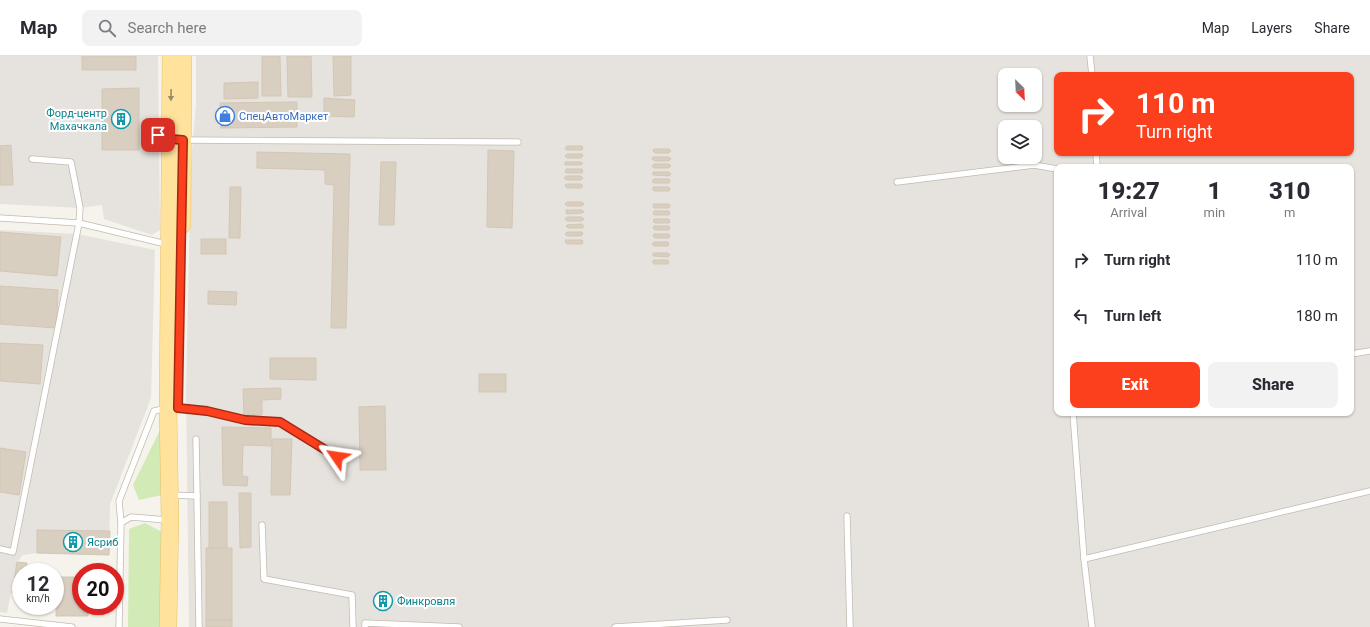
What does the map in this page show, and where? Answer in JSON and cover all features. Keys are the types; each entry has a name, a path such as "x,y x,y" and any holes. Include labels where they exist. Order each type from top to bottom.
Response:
{"main road":[{"path":"171,56 177,140"},
{"path":"177,627 173,495 173,408 177,140 183,56"},
{"path":"168,627 174,520"}],"lane":[{"path":"1090,56 1092,72"},
{"path":"146,131 177,140 518,142"},
{"path":"0,549 13,552 80,208 71,162 32,160"},
{"path":"897,182 1034,165 1054,168"},
{"path":"0,218 78,223 176,245"},
{"path":"1354,354 1370,351"},
{"path":"119,627 121,523 119,501 154,411 173,408 207,411 245,420 280,422 337,457"},
{"path":"1072,416 1084,559 1092,627"},
{"path":"196,439 200,627"},
{"path":"1084,559 1370,491"},
{"path":"173,495 197,496"},
{"path":"847,516 850,627"},
{"path":"121,523 131,517 174,520"},
{"path":"262,525 264,579 352,595 353,627"},
{"path":"0,619 72,627"},
{"path":"615,627 727,620"},
{"path":"365,627 365,623 459,627"}],"shaded area":[{"path":"0,56 158,56 160,230 152,235 104,219 102,205 80,208 0,204"},
{"path":"196,56 1370,56 1370,627 189,627 186,392 191,163 196,104"},
{"path":"0,230 77,234 155,250 151,398 110,504 109,555 37,553 23,555 17,563 12,563 12,588 7,613 0,612"}],"green space":[{"path":"162,426 162,495 139,500 133,485"},
{"path":"145,523 162,532 162,627 128,627 129,529"}],"building":[{"path":"82,56 136,56 136,70 82,70"},
{"path":"262,56 280,56 281,96 262,96"},
{"path":"287,56 311,56 312,97 288,97"},
{"path":"333,56 351,56 351,95 334,96"},
{"path":"258,82 258,98 224,99 224,83"},
{"name":"Форд-центр Махачкала","path":"139,88 139,150 102,150 102,89"},
{"path":"324,98 355,100 354,117 324,116"},
{"path":"297,102 297,127 221,128 220,103"},
{"path":"11,145 13,185 0,185 0,146"},
{"path":"567,146 582,146 583,149 567,150 565,149"},
{"path":"654,149 669,149 671,151 669,153 655,153 653,151"},
{"path":"488,150 514,151 512,228 487,227"},
{"path":"257,152 350,154 346,328 331,328 334,185 325,184 325,170 257,168"},
{"path":"567,154 582,154 583,156 581,158 567,158 565,156"},
{"path":"653,157 669,157 671,159 669,161 655,161 652,159"},
{"path":"381,162 396,162 394,225 379,225"},
{"path":"565,162 583,163 581,165 565,165"},
{"path":"654,164 669,164 671,166 669,168 654,168 652,166"},
{"path":"566,169 582,169 583,171 582,173 567,173 565,172"},
{"path":"653,172 669,172 671,174 669,176 653,175"},
{"path":"566,176 581,176 583,178 581,180 567,180 564,178"},
{"path":"654,179 669,179 670,181 669,183 654,183 652,181"},
{"path":"566,184 581,184 583,186 581,188 567,188 565,186"},
{"path":"230,187 241,187 240,238 229,238"},
{"path":"653,187 669,187 670,189 669,191 654,191"},
{"path":"567,202 582,202 584,204 582,206 567,206 565,204"},
{"path":"653,204 669,204 670,206 669,208 655,208 653,207"},
{"path":"566,210 582,210 584,212 567,214"},
{"path":"654,211 669,211 670,214 655,215 653,214"},
{"path":"567,217 582,217 584,219 582,221 567,221 565,219"},
{"path":"654,219 669,219 670,222 655,223 653,221"},
{"path":"582,224 584,227 582,228 568,228 566,226 567,225"},
{"path":"654,226 669,226 670,229 655,230 653,228"},
{"path":"0,232 61,237 57,276 0,271"},
{"path":"567,232 582,232 583,234 581,236 567,236 565,234"},
{"path":"654,234 669,234 670,237 655,238 653,236"},
{"path":"201,239 226,239 226,254 201,254"},
{"path":"565,240 582,240 583,242 582,244 567,244"},
{"path":"654,242 668,242 669,245 654,246 652,244"},
{"path":"653,253 668,253 670,255 668,257 653,256"},
{"path":"654,260 668,260 669,263 654,264 652,262"},
{"path":"0,286 58,290 56,328 0,324"},
{"path":"208,291 237,292 236,305 208,304"},
{"path":"0,343 43,345 40,384 0,381"},
{"path":"270,358 316,358 316,380 270,379"},
{"path":"479,374 506,374 506,392 479,392"},
{"path":"281,388 281,399 262,400 262,415 244,415 243,389"},
{"path":"385,406 386,470 360,470 359,407"},
{"path":"222,427 271,428 271,446 243,445 242,476 248,477 247,486 223,485"},
{"path":"272,439 292,439 290,495 271,495"},
{"path":"0,448 26,452 19,495 0,492"},
{"path":"239,493 251,493 251,547 240,548"},
{"path":"209,502 227,502 227,548 209,548"},
{"name":"Ясриб","path":"37,530 110,531 109,555 37,553"},
{"path":"206,548 232,548 232,620 206,620"},
{"path":"64,577 72,577 72,615 88,616 56,616 64,615"},
{"name":"Финкровля","path":"376,596 390,597 390,606 375,605"},
{"path":"206,620 232,620 232,627 206,627"}],"place":[{"name":"СпецАвтоМаркет","path":"225,116"},
{"name":"Форд-центр Махачкала","path":"121,119"},
{"name":"Ясриб","path":"73,542"},
{"name":"Финкровля","path":"383,601"}],"route":[{"path":"158,135 170,139 183,140 178,408 207,411 245,420 280,422 337,457"}]}
